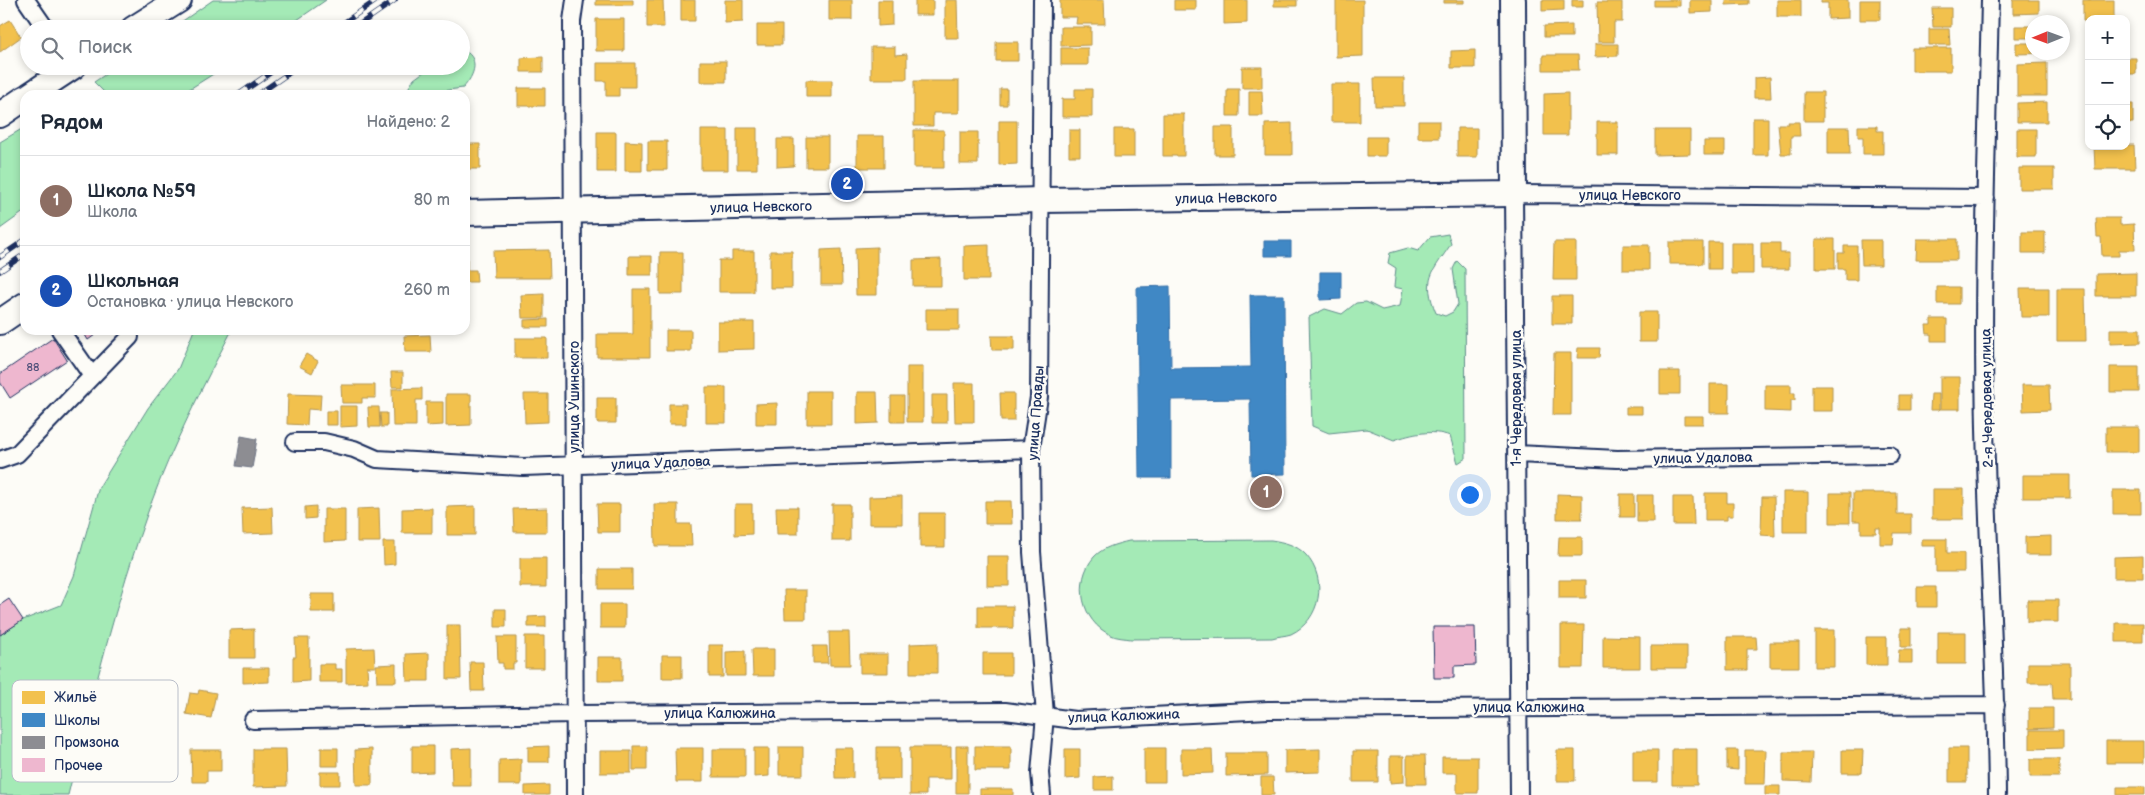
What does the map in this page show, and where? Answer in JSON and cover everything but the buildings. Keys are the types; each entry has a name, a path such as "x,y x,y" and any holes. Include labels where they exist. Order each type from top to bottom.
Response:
{"main road":[{"path":"147,20 179,0"},
{"name":"1-я Чередовая улица","path":"1513,0 1514,194"},
{"path":"37,90 60,75"},
{"path":"0,115 20,101"},
{"name":"улица Невского","path":"470,213 1042,200 1514,194"},
{"path":"0,322 20,308"}],"street":[{"path":"26,0 40,20"},
{"name":"улица Ушинского","path":"575,0 572,21 575,795"},
{"name":"улица Правды","path":"1042,0 1042,200 1039,397 1031,450 1032,552 1046,715 1040,773 1042,795"},
{"name":"2-я Чередовая улица","path":"1990,0 1986,198 1986,427 1996,706 1997,795"},
{"name":"улица Невского","path":"1514,194 1986,198"},
{"name":"1-я Чередовая улица","path":"1514,194 1519,795"},
{"path":"63,335 92,376"},
{"path":"0,460 17,454 130,337"},
{"name":"улица Удалова","path":"295,442 324,442 354,449 377,459 523,468 1031,450"},
{"name":"улица Удалова","path":"1516,454 1618,459 1890,455"},
{"name":"улица Калюжина","path":"252,720 575,714 1006,711 1075,720 1268,710 1519,707 1996,706"}],"green space":[{"path":"213,0 326,0 297,20 184,20"},
{"path":"470,56 474,61 471,78 463,88 407,90 414,79 420,75 470,75"},
{"path":"104,75 212,75 188,90 102,90 94,82"},
{"path":"20,130 20,215 0,229 0,142"},
{"path":"1448,234 1451,244 1434,269 1431,276 1430,292 1436,313 1445,316 1453,312 1458,304 1453,269 1457,261 1465,269 1466,458 1458,463 1450,436 1443,434 1422,433 1394,440 1367,429 1329,433 1312,426 1309,317 1325,309 1342,314 1356,303 1366,302 1382,310 1400,306 1403,289 1394,287 1396,268 1388,263 1390,253 1408,248 1418,251 1430,237"},
{"path":"192,335 229,335 178,439 150,506 115,613 98,680 12,680 12,782 71,782 68,795 0,795 0,635 23,620 61,605 74,576 99,487 148,408 178,369"},
{"path":"1271,540 1290,544 1299,549 1313,565 1317,576 1319,587 1315,609 1301,628 1291,634 1272,638 1131,639 1118,637 1101,629 1093,621 1083,600 1082,589 1087,567 1094,557 1110,546 1129,541"}],"railway":[{"path":"348,20 377,0"},
{"path":"366,20 395,0"},
{"path":"245,90 267,75"},
{"path":"264,90 286,75"},
{"path":"0,257 20,243"},
{"path":"0,271 20,257"}],"place":[{"name":"Школьная","path":"847,184"},
{"name":"Школа №59","path":"1266,492"}]}
